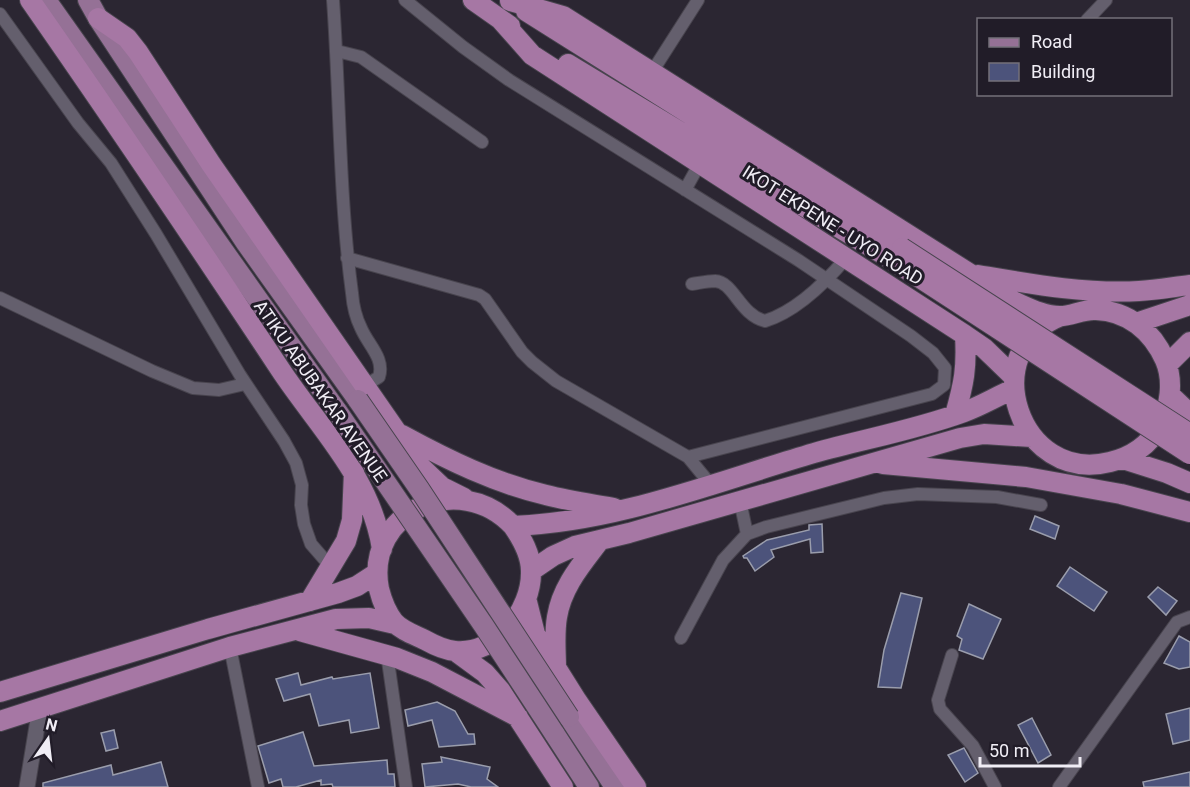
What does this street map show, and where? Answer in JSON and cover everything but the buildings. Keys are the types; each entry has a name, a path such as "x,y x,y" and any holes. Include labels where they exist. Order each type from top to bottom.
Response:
{"highway":[{"path":"30,0 117,124 287,380 354,471 377,521 382,549"},
{"name":"IKOT EKPENE - UYO ROAD","path":"473,0 540,47 897,254 1190,435"},
{"path":"510,0 563,16 1012,301 1039,312 1061,316"},
{"name":"IKOT EKPENE - UYO ROAD","path":"510,0 897,254 1190,454"},
{"path":"501,20 532,55 965,334 984,348 1014,383"},
{"path":"969,274 1052,288 1101,291 1140,291 1190,285"},
{"path":"1136,324 1190,305"},
{"path":"1095,310 1113,312 1136,324 1147,331 1167,365 1170,395 1165,416 1155,434 1141,448 1123,459 1099,465 1074,463 1051,453 1032,437 1019,415 1014,383 1018,363 1029,339 1048,321 1061,316 1095,310"},
{"path":"955,415 967,364 965,334"},
{"path":"1167,365 1190,342"},
{"path":"513,526 577,520 623,510 711,485 815,453 955,415 1014,383"},
{"path":"362,392 398,433 430,477 454,494 490,506 501,513 513,526 522,539 528,555 531,571 527,602 535,634 636,787"},
{"path":"1170,395 1190,414"},
{"path":"398,433 463,466 508,484 545,495 623,510"},
{"path":"531,571 564,550 968,436 996,434 1032,437"},
{"path":"1123,459 1190,483"},
{"path":"868,463 1026,477 1121,494 1190,512"},
{"path":"310,601 346,541 352,520 354,471"},
{"path":"395,624 382,600 377,573 382,549 390,533 398,523 418,507 443,500 469,500"},
{"path":"556,669 556,625 561,602 573,574 600,540"},
{"path":"0,692 208,629 310,601 357,586 377,573"},
{"path":"0,721 230,647 336,619 369,618 395,624 437,646 455,651 469,650 494,641 505,633 527,602"},
{"path":"297,630 387,654 432,672 518,717"},
{"path":"455,651 485,674 500,690 563,787"}],"main road":[{"name":"ATIKU ABUBAKAR AVENUE","path":"46,0 337,411 484,626 589,787"},
{"name":"ATIKU ABUBAKAR AVENUE","path":"88,0 246,243 362,392 426,500 615,787"}],"street":[{"path":"333,0 347,258 354,311 362,331 381,362 379,377 362,392"},
{"path":"405,0 463,47 509,80 828,280 911,336 933,353 945,368 944,385 932,394 688,457"},
{"path":"652,72 698,0"},
{"path":"1089,18 1106,0"},
{"path":"0,14 78,123 111,163 245,384 284,441 296,463 302,485 301,505 304,524 311,544 331,567"},
{"path":"337,51 361,57 482,142"},
{"path":"685,190 700,163"},
{"path":"692,284 717,281 726,284 749,314 765,321 780,316 828,280 847,257"},
{"path":"347,258 479,295 485,299 522,352 532,362 556,381 688,457 711,485"},
{"path":"0,298 152,371 193,388 219,390 245,384"},
{"path":"681,638 723,560 747,534 800,518 895,496 918,494 997,497 1041,505"},
{"path":"740,501 747,534"},
{"path":"1059,787 1178,622 1190,617"},
{"path":"230,647 258,787"},
{"path":"387,654 406,787"},
{"path":"952,655 938,700 940,709 973,746 995,787"},
{"path":"27,787 39,708"}]}
